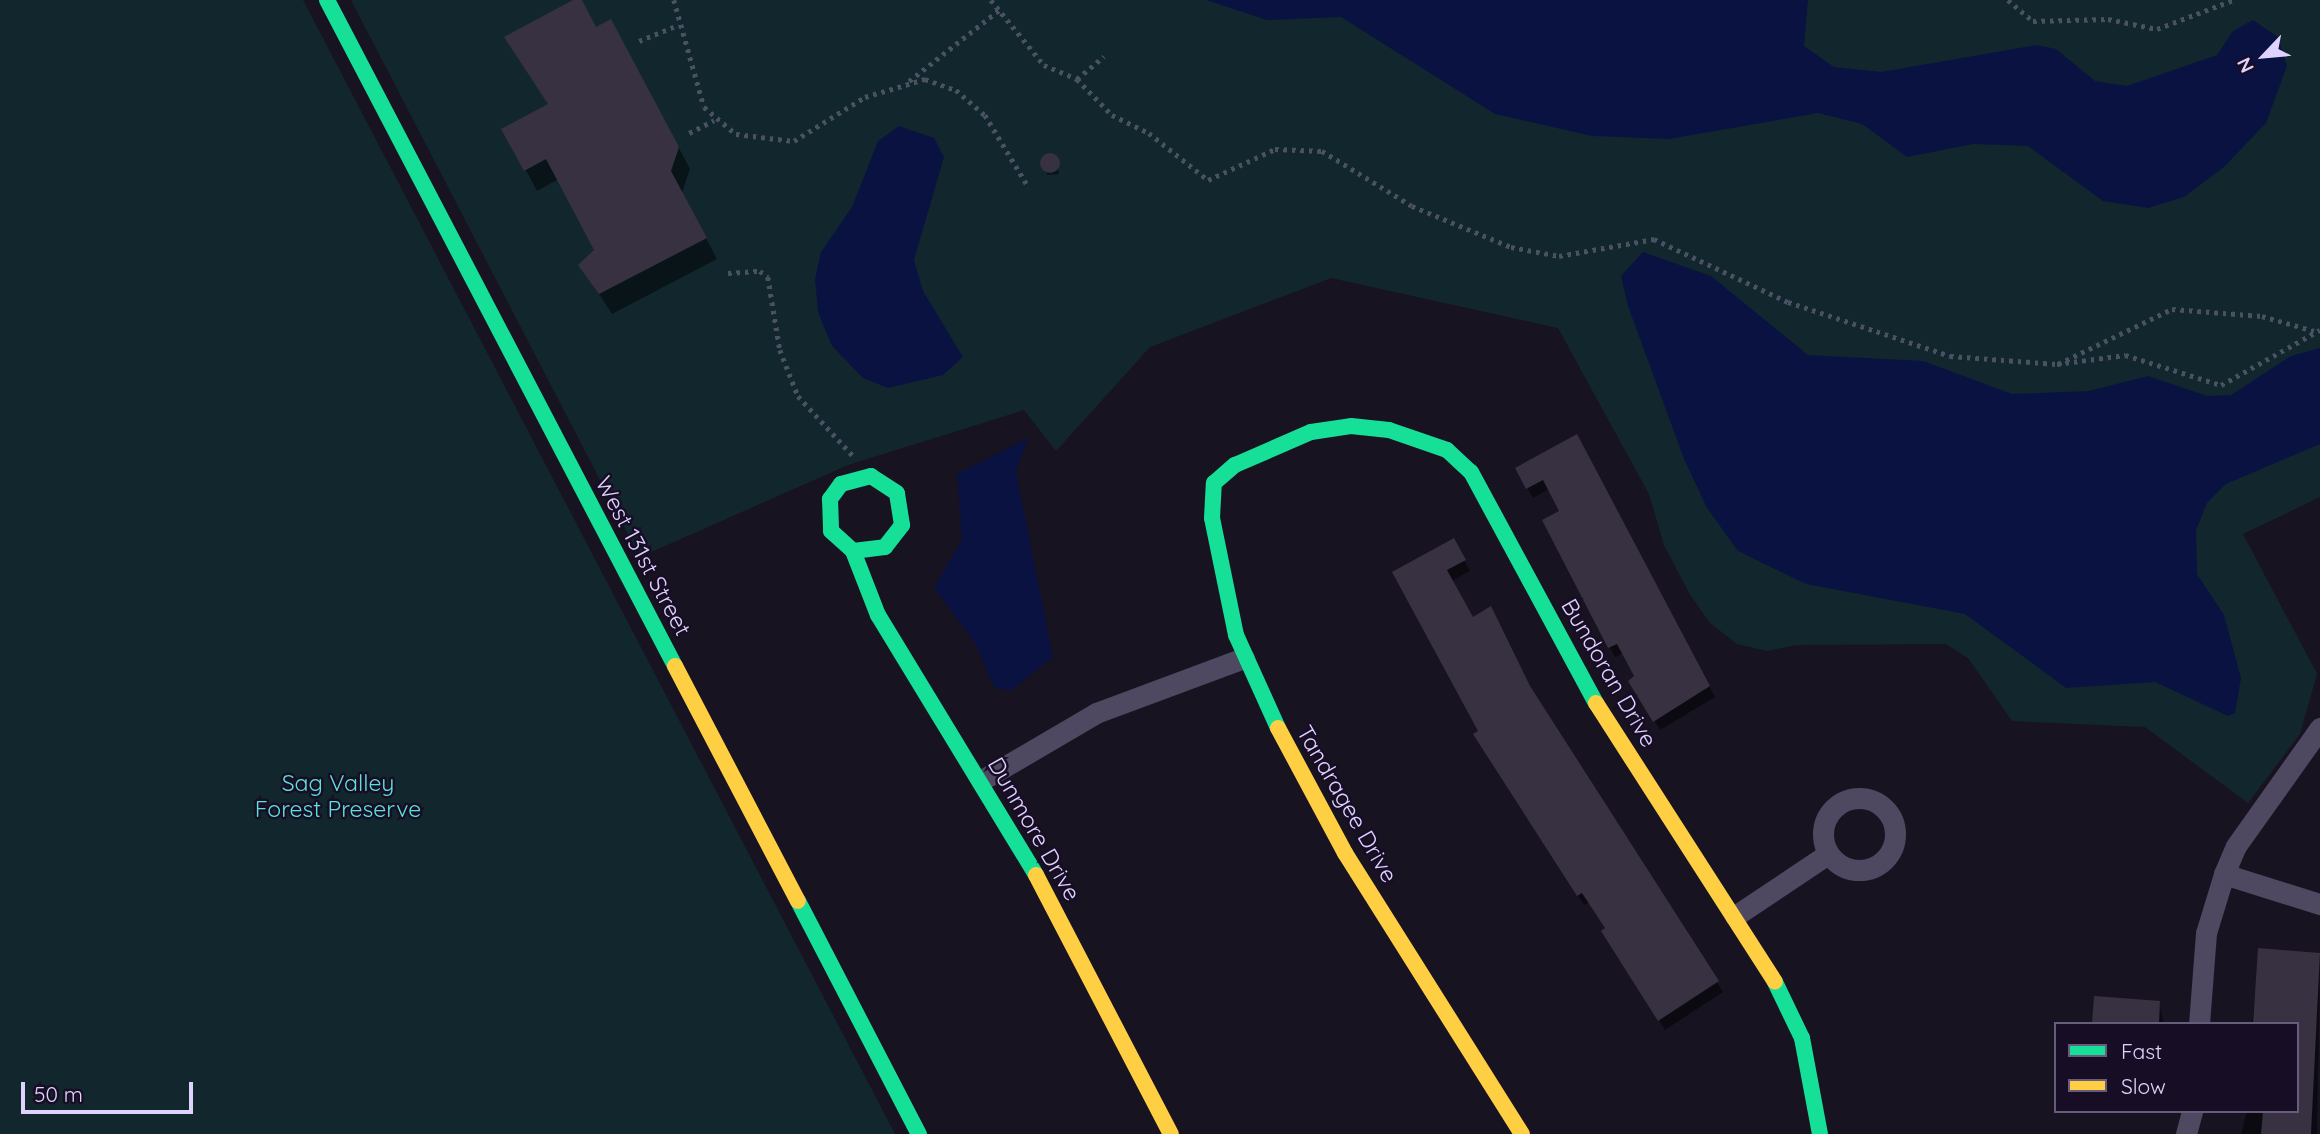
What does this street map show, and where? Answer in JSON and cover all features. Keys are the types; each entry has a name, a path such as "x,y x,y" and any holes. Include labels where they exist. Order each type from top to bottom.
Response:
{"street":[{"name":"West 131st Street","path":"327,0 919,1134"},
{"name":"Bundoran Drive","path":"1224,471 1311,432 1351,426 1424,439 1459,460 1483,491 1589,692 1735,916 1793,1014 1820,1134"},
{"name":"Tandragee Drive","path":"1224,471 1209,498 1244,658 1345,853 1522,1134"},
{"path":"853,551 885,547 902,525 898,493 865,476"},
{"name":"Dunmore Drive","path":"865,476 841,484 830,499 831,531 853,551 878,615 982,780 1171,1134"},
{"path":"982,780 1081,721 1244,658"},
{"path":"2199,1022 2206,933 2224,874 2236,846 2320,728"},
{"path":"1735,916 1828,854"},
{"path":"2224,874 2320,904"},
{"path":"2186,1134 2191,1113"}],"path":[{"path":"674,0 678,25 697,90 713,120 754,141 794,141 865,97 909,81 999,9"},
{"path":"991,0 1044,65 1077,79 1112,115 1149,133 1208,180 1275,149 1308,148 1360,170 1412,206 1511,247 1559,256 1654,239 1788,302 1934,353 2057,364 2137,357 2221,385 2317,330"},
{"path":"2008,0 2033,21 2108,19 2157,29 2233,0"},
{"path":"639,41 678,25"},
{"path":"1077,79 1104,56"},
{"path":"909,81 940,83 972,102 1029,188"},
{"path":"689,133 713,120"},
{"path":"728,273 745,270 768,277 780,350 798,396 865,476"},
{"path":"2057,364 2172,309 2262,316 2317,330"}],"green space":[{"name":"Sag Valley Forest Preserve","path":"0,0 303,0 895,1134 0,1134"},
{"path":"351,0 2320,0 2320,497 2243,534 2317,674 2300,734 2248,803 2145,727 2012,721 1968,658 1946,644 1796,645 1767,651 1737,644 1710,623 1689,593 1664,545 1649,494 1558,328 1331,278 1150,347 1056,451 1024,410 848,465 640,557"}],"shaded area":[{"path":"1206,0 1808,0 1804,46 1834,67 1881,72 2037,45 2056,49 2095,81 2127,86 2217,55 2233,31 2253,20 2278,37 2287,66 2266,123 2224,167 2184,197 2148,208 2103,201 2028,146 1973,144 1907,157 1862,124 1818,113 1669,139 1592,136 1495,114 1341,17 1267,20"},
{"path":"899,126 934,138 944,157 914,260 923,291 963,357 943,375 888,388 863,378 832,346 818,312 815,279 821,252 852,207 878,141"},
{"path":"1643,252 1711,276 1808,355 1923,361 2012,394 2089,391 2148,376 2207,396 2231,395 2291,356 2320,348 2320,444 2226,484 2207,503 2196,530 2197,574 2224,615 2241,678 2235,713 2228,716 2155,682 2066,688 1965,614 1806,584 1738,551 1707,508 1684,459 1628,306 1621,276"},
{"path":"1028,438 1016,472 1053,657 1010,691 994,687 975,643 934,588 962,539 957,474"}],"building":[{"path":"573,0 582,0 596,27 611,19 679,147 671,171 707,238 599,294 578,265 594,250 546,159 524,171 501,129 548,104 504,37"},
{"path":"1050,153 1057,156 1060,163 1057,170 1050,173 1043,170 1040,163 1043,156"},
{"path":"1577,434 1710,686 1653,722 1628,681 1634,676 1617,644 1608,648 1542,520 1559,511 1543,480 1526,489 1515,468"},
{"path":"1454,538 1466,560 1447,570 1473,617 1491,606 1530,686 1719,981 1658,1021 1601,931 1605,928 1582,893 1577,896 1473,734 1478,731 1392,572"},
{"path":"2258,948 2320,953 2311,1134 2261,1134 2263,1113 2299,1113 2299,1022 2253,1022"},
{"path":"2094,996 2160,1001 2159,1022 2092,1022"}],"traffic: fast":[{"path":"327,0 675,666"},
{"path":"1278,728 1236,635 1212,518 1214,483 1235,465 1311,432 1351,426 1389,430 1447,450 1471,472 1596,703"},
{"path":"853,551 885,547 902,525 897,493 871,476 841,484 830,499 831,531 853,551 878,615 1036,875"},
{"path":"798,901 919,1134"},
{"path":"1775,982 1802,1038 1820,1134"}],"traffic: slow":[{"path":"675,666 798,901"},
{"path":"1596,703 1775,982"},
{"path":"1278,728 1345,853 1522,1134"},
{"path":"1036,875 1171,1134"}]}
